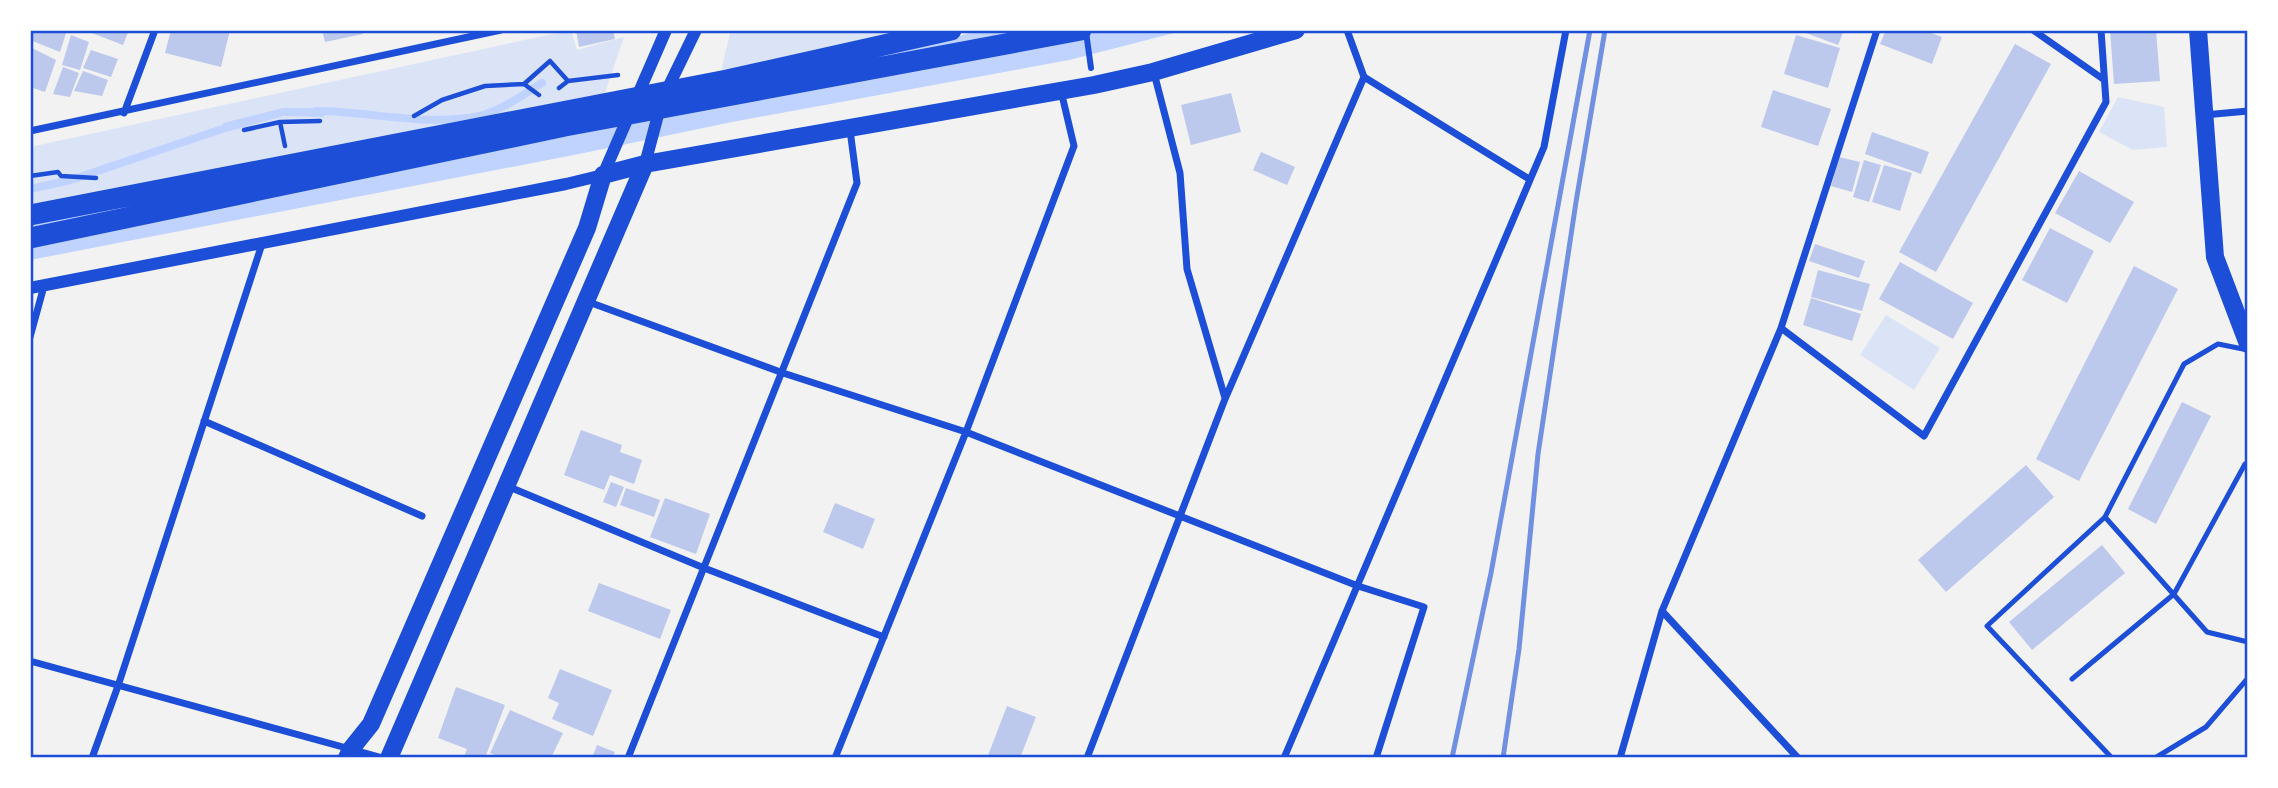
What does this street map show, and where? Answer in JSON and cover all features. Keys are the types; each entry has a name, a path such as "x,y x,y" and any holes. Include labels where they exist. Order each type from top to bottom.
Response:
{"highway":[{"path":"30,215 727,80 951,30"},
{"path":"30,238 565,126 1083,30"}],"main road":[{"path":"349,754 371,724 587,228 603,175 645,164 1153,72 1296,30"},
{"path":"2198,30 2215,257 2248,344"},
{"path":"389,758 645,164"}],"street":[{"path":"124,113 155,30"},
{"path":"30,131 124,113 501,30"},
{"path":"30,288 603,175 666,30"},
{"path":"645,164 662,100 696,30"},
{"path":"1083,30 1091,68"},
{"path":"1346,30 1364,78 1530,180"},
{"path":"1284,758 1544,147 1566,30"},
{"path":"1620,758 1662,611 1780,328 1877,30"},
{"path":"2032,30 2103,79"},
{"path":"1780,328 1924,436 2106,102 2101,30"},
{"path":"1153,72 1180,173 1187,269 1225,399"},
{"path":"1087,758 1225,399 1364,78"},
{"path":"835,758 966,432 1074,146 1061,90"},
{"path":"2204,115 2248,111"},
{"path":"628,758 857,183 850,129"},
{"path":"92,758 118,686 262,242"},
{"path":"30,337 44,285"},
{"path":"585,301 783,373 966,432 1358,586 1424,607 1376,758"},
{"path":"204,421 422,516"},
{"path":"506,485 704,568 884,637"},
{"path":"1662,611 1798,758"},
{"path":"30,661 349,754 383,758"}],"lane":[{"path":"2112,758 1987,626 2105,517 2184,363 2218,344 2248,350"},
{"path":"2072,680 2174,594 2245,464"},
{"path":"2105,517 2207,632 2248,642"},
{"path":"2155,758 2206,727 2248,678"}],"path":[{"path":"431,106 485,86 525,85 550,61 568,81"},
{"path":"281,121 286,150"},
{"path":"244,130 281,121 320,121"},
{"path":"30,176 58,172 61,176 89,177"}],"shaded area":[{"path":"571,30 577,50 624,37 604,96 30,216 30,147"},
{"path":"731,30 974,30 717,86"},
{"path":"2118,97 2164,107 2167,147 2133,150 2099,132"},
{"path":"1886,315 1940,348 1914,390 1860,355"}],"water":[{"path":"985,30 1186,30 1069,60 732,122 30,260 30,218 733,85"},
{"path":"283,108 325,108 324,117 284,116 226,132 223,123"}],"building":[{"path":"30,30 67,30 60,52 30,40"},
{"path":"84,30 129,30 123,45"},
{"path":"171,30 230,30 221,67 165,53"},
{"path":"322,30 362,30 363,34 325,42"},
{"path":"576,30 613,30 615,39 579,47"},
{"path":"1798,30 1844,30 1838,45"},
{"path":"1886,30 1923,30 1942,37 1932,64 1880,44"},
{"path":"2110,30 2156,30 2160,81 2114,84"},
{"path":"71,35 89,42 80,70 62,65"},
{"path":"1796,35 1840,48 1828,88 1784,74"},
{"path":"2015,44 2051,64 1936,272 1899,252"},
{"path":"30,47 56,60 45,92 30,87"},
{"path":"91,50 118,59 111,77 83,68"},
{"path":"63,67 79,73 70,97 53,94"},
{"path":"83,71 108,80 102,96 74,91"},
{"path":"1773,90 1831,109 1818,146 1761,127"},
{"path":"1231,93 1241,132 1191,145 1181,105"},
{"path":"1872,132 1929,152 1921,174 1865,154"},
{"path":"1261,152 1295,167 1287,185 1253,170"},
{"path":"1839,157 1860,162 1852,192 1831,186"},
{"path":"1864,160 1881,165 1869,202 1853,197"},
{"path":"1884,165 1912,173 1900,211 1872,202"},
{"path":"2079,171 2134,202 2110,243 2055,213"},
{"path":"2050,228 2094,251 2067,303 2022,280"},
{"path":"1815,244 1865,261 1859,278 1809,261"},
{"path":"1900,262 1973,303 1953,339 1879,299"},
{"path":"2134,266 2178,289 2079,481 2036,459"},
{"path":"1818,270 1870,284 1862,311 1811,297"},
{"path":"1811,298 1861,314 1852,341 1803,325"},
{"path":"2182,402 2211,416 2156,524 2128,509"},
{"path":"581,430 622,445 620,452 642,460 634,484 610,475 604,490 564,475"},
{"path":"2026,465 2054,497 1946,592 1918,560"},
{"path":"611,482 624,487 616,507 603,502"},
{"path":"626,488 660,500 654,517 620,505"},
{"path":"665,498 710,514 696,554 650,537"},
{"path":"835,503 875,519 863,549 823,532"},
{"path":"2102,545 2125,573 2032,650 2009,622"},
{"path":"599,583 671,610 660,639 588,611"},
{"path":"560,669 612,690 593,736 552,719 559,703 548,698"},
{"path":"456,687 505,705 485,758 464,757 467,749 438,738"},
{"path":"1007,706 1036,717 1020,758 987,758"},
{"path":"510,710 563,733 551,758 502,758 490,753"},
{"path":"597,745 615,752 612,758 592,758"}],"waterway":[{"path":"316,111 419,119 459,119 495,110 542,83"},
{"path":"30,189 71,180 234,125"}],"railway":[{"path":"1452,758 1491,573 1590,30"},
{"path":"1503,758 1519,649 1538,454 1605,30"}]}
